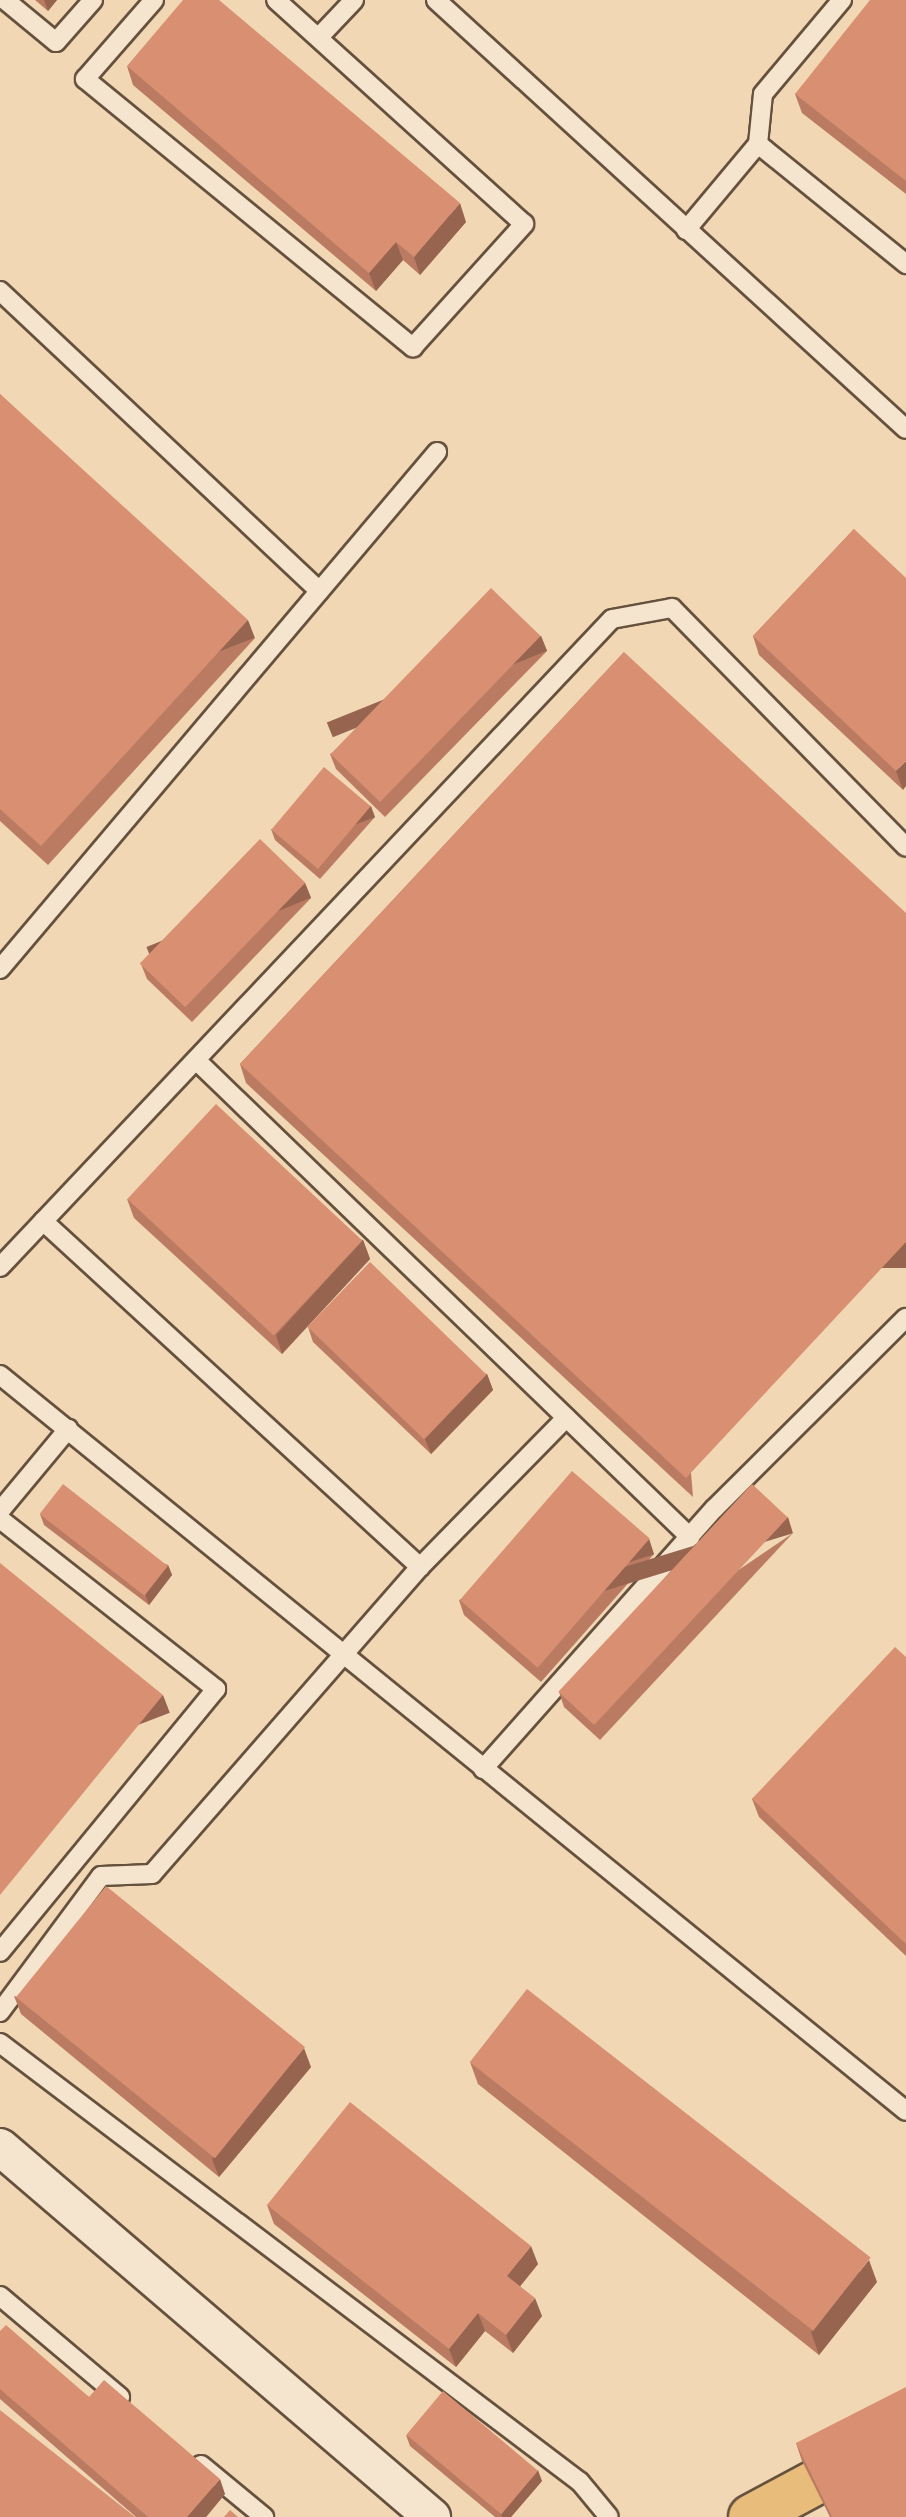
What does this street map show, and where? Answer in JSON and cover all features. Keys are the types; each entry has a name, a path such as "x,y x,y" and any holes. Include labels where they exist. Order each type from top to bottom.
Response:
{"main road":[{"path":"751,2517 906,2434"}],"street":[{"path":"0,2147 432,2517"}],"lane":[{"path":"5,0 56,42 93,0"},
{"path":"154,0 85,79 413,347 524,224 276,0"},
{"path":"319,37 354,0"},
{"path":"436,0 906,429"},
{"path":"686,230 758,144 763,94 842,0"},
{"path":"758,144 906,264"},
{"path":"0,291 319,591"},
{"path":"0,969 437,452"},
{"path":"0,1267 612,619 672,608 906,847"},
{"path":"196,1060 690,1537"},
{"path":"43,1221 420,1567"},
{"path":"483,1769 690,1537 906,1318"},
{"path":"0,1375 906,2111"},
{"path":"0,2012 101,1876 152,1874 342,1652 420,1567 566,1418"},
{"path":"0,1511 68,1429"},
{"path":"0,1519 216,1689 0,1952"},
{"path":"0,2043 580,2482 609,2517"},
{"path":"0,2296 132,2407"},
{"path":"180,2447 264,2517"}],"building":[{"path":"183,0 219,0 460,203 414,257 396,242 369,273 127,66"},
{"path":"870,0 906,0 906,181 795,94"},
{"path":"0,394 248,620 41,846 0,809"},
{"path":"854,529 906,578 906,761 896,771 753,636"},
{"path":"491,588 541,636 380,802 331,754"},
{"path":"624,652 906,913 906,1242 686,1478 240,1064"},
{"path":"324,767 371,806 318,869 271,830"},
{"path":"260,839 305,883 185,1007 140,963"},
{"path":"216,1104 362,1240 274,1335 127,1199"},
{"path":"370,1262 487,1375 424,1439 307,1327"},
{"path":"572,1471 650,1539 538,1668 460,1600"},
{"path":"63,1484 168,1566 144,1596 40,1514"},
{"path":"752,1484 788,1517 594,1725 558,1692"},
{"path":"0,1563 163,1695 0,1895"},
{"path":"895,1647 906,1657 906,1944 752,1799"},
{"path":"106,1886 305,2047 215,2158 16,1997"},
{"path":"527,1989 871,2257 813,2331 470,2062"},
{"path":"350,2102 531,2246 507,2276 535,2298 506,2335 478,2313 449,2349 267,2205"},
{"path":"6,2325 89,2397 104,2380 220,2479 187,2517 148,2517 0,2389 0,2331"},
{"path":"906,2387 906,2517 832,2517 796,2443"},
{"path":"443,2391 538,2471 501,2514 406,2435"},
{"path":"0,2410 135,2517 0,2517"},
{"path":"230,2510 238,2517 224,2517"}]}
